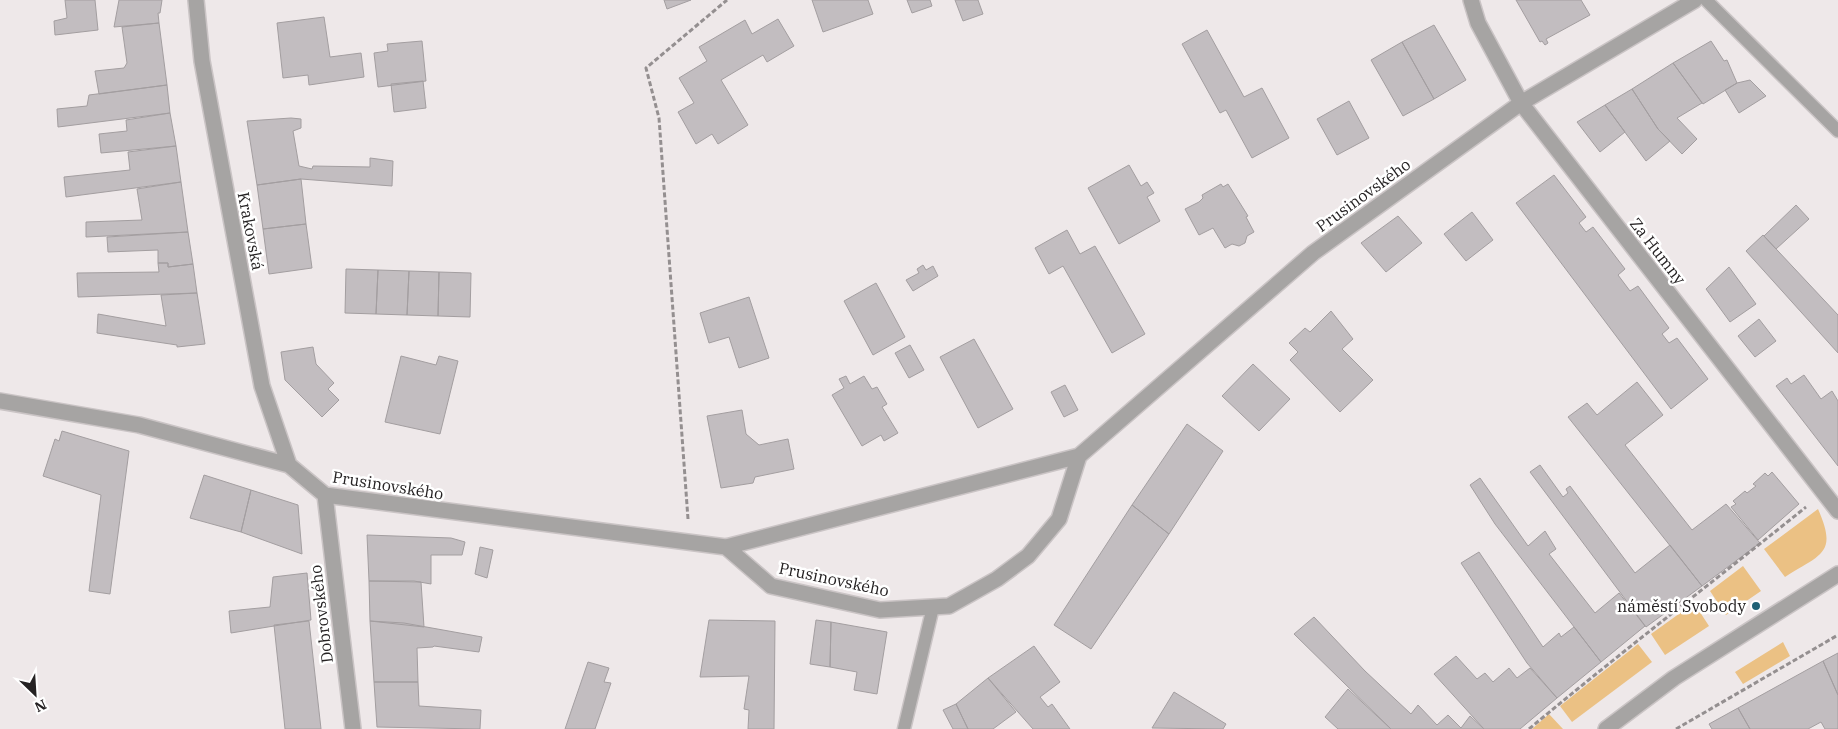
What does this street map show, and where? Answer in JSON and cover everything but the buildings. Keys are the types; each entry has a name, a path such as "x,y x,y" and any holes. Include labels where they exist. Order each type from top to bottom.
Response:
{"street":[{"name":"Krakovská","path":"196,0 202,61 262,386 289,465"},
{"name":"Za Humny","path":"1471,0 1478,23 1520,103 1838,511"},
{"name":"Prusinovského","path":"0,401 139,425 289,465 325,495 690,544 726,547 1079,456 1313,253 1520,103 1695,0"},
{"name":"Prusinovského","path":"726,547 771,586 880,610 949,606 996,579 1028,556 1059,518 1079,456"},
{"name":"Dobrovského","path":"325,495 352,729"},
{"path":"1606,729 1674,678 1838,574"}],"lane":[{"path":"1706,0 1838,131"},
{"path":"904,729 933,607"}],"path":[{"path":"690,544 659,118 646,68 727,0"},
{"path":"1529,729 1641,636 1698,594 1813,501"},
{"path":"1676,729 1838,635"}],"shaded area":[{"path":"1818,509 1824,524 1826,544 1817,557 1785,577 1764,549"},
{"path":"1743,566 1761,591 1726,615 1710,591"},
{"path":"1694,603 1709,626 1665,655 1651,634"},
{"path":"1783,642 1790,656 1743,684 1735,672"},
{"path":"1638,644 1652,662 1572,722 1560,706"},
{"path":"1549,714 1563,729 1532,729"}],"place":[{"name":"náměstí Svobody","path":"1756,606"}]}
